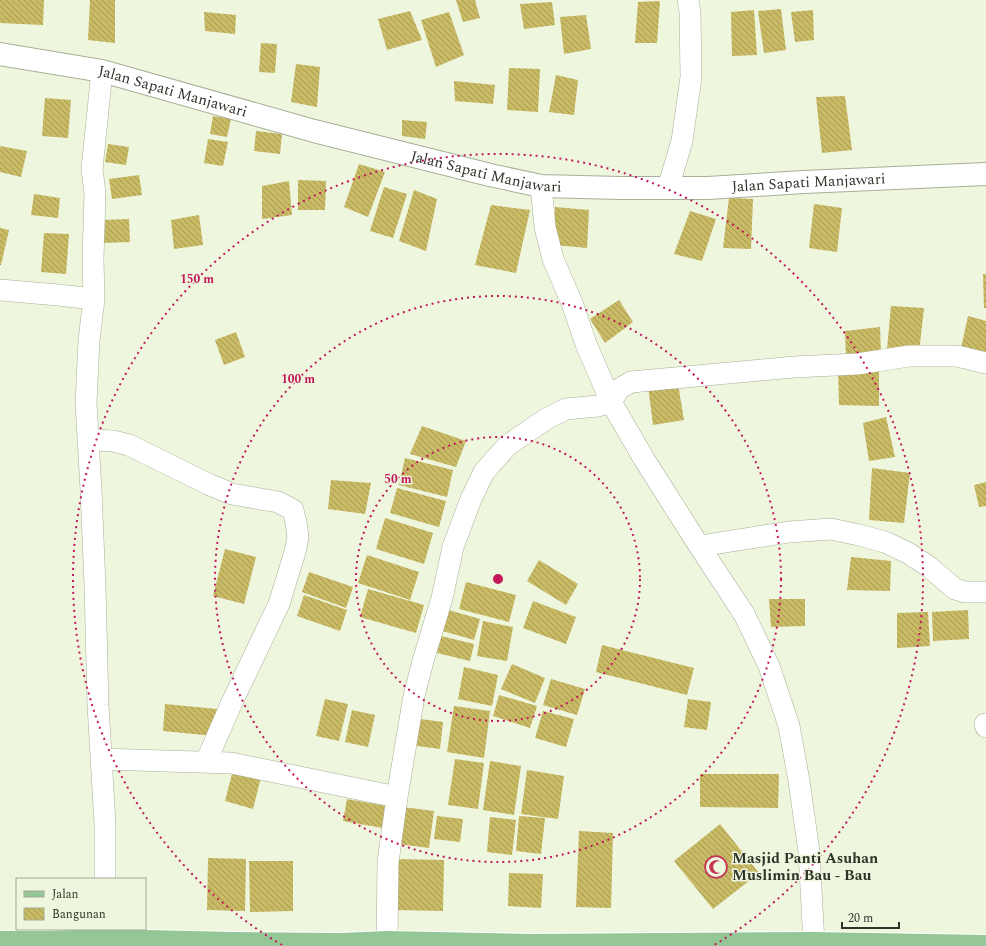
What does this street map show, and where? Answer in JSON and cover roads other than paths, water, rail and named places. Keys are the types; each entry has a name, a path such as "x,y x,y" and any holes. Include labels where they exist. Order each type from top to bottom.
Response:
{"main road":[{"path":"0,942 49,942 106,934 232,943 341,944 387,942 531,945 759,945 814,943 986,946"}],"street":[{"path":"668,188 682,141 691,77 690,12 688,0"},
{"name":"Jalan Sapati Manjawari","path":"0,54 102,71 328,135 541,186 708,188 986,174"},
{"path":"102,71 92,169 95,193 93,259 94,299 89,340 86,395 95,586 98,697 105,824 105,878"},
{"path":"541,186 545,227 553,259 572,303 586,344 611,402 644,459 744,614 769,666 789,726 799,781 808,852 814,943"},
{"path":"0,290 94,299"},
{"path":"387,942 388,862 414,696 442,598 453,547 471,499 484,472 508,445 546,419 566,409 598,406 611,402 619,389 631,382 794,367 857,364 909,356 957,356 986,363"},
{"path":"88,444 96,440 113,441 129,445 208,484 232,494 278,502 293,510 298,537 280,604 232,702 206,762"},
{"path":"700,546 789,532 831,529 886,542 928,566 954,589 965,592 986,592"},
{"path":"986,724 986,727"},
{"path":"101,759 231,763 397,797"}],"place":[{"name":"Masjid Panti Asuhan Muslimin Bau - Bau","path":"716,867"}]}
